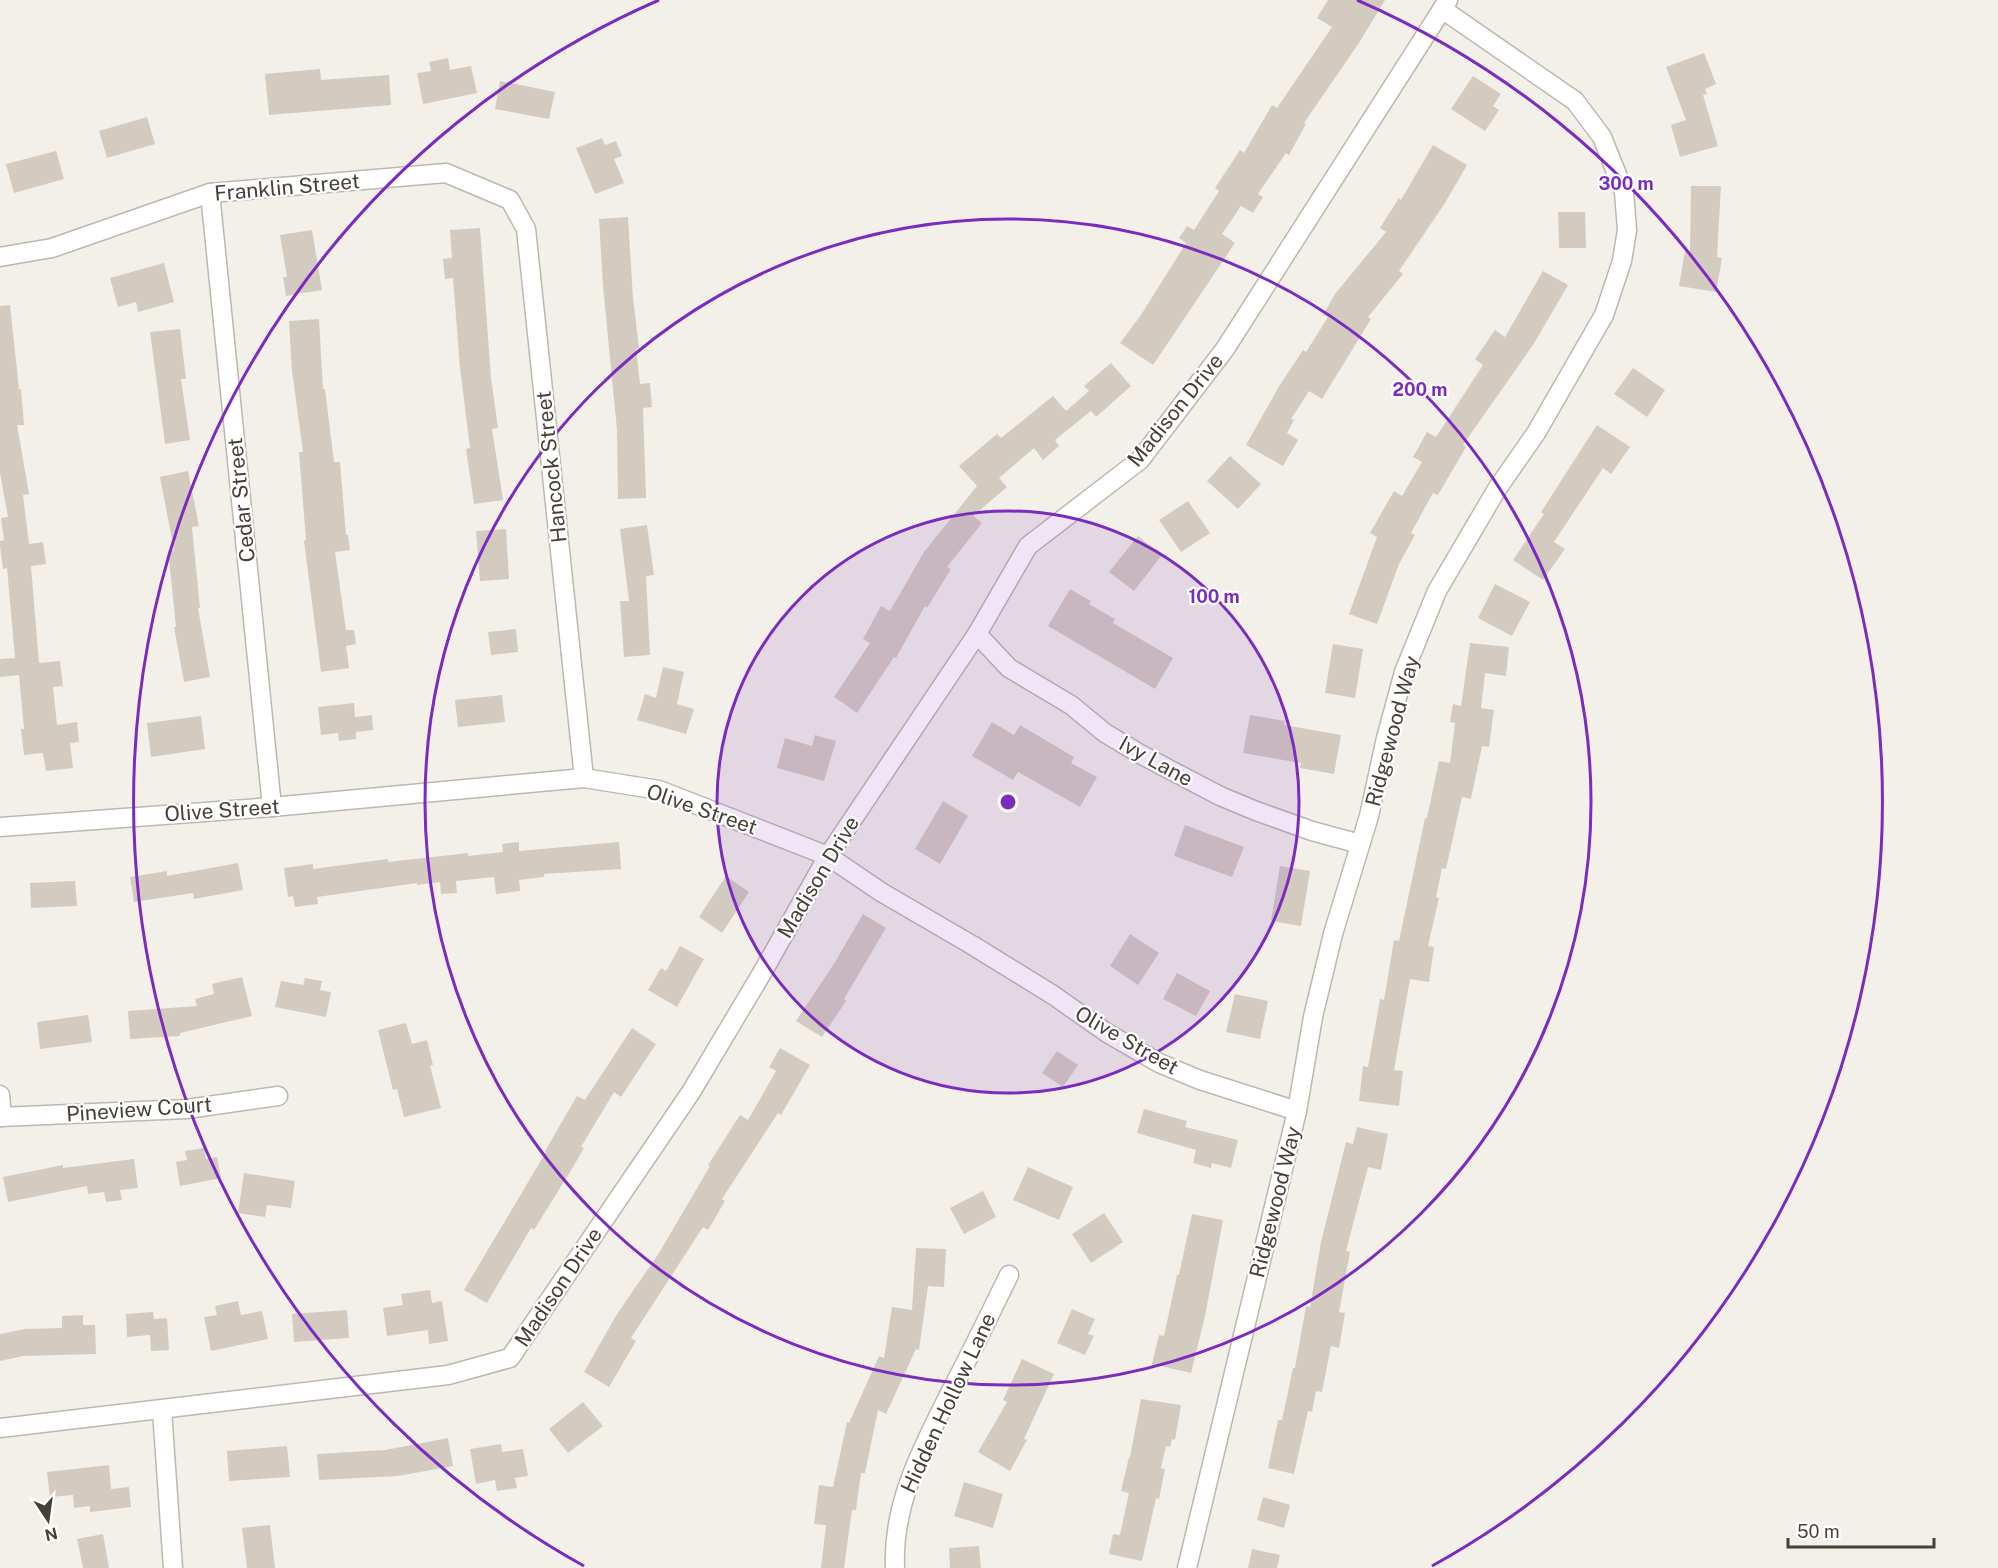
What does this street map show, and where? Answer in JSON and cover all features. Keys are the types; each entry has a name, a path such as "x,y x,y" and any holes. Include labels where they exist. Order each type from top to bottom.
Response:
{"street":[{"name":"Madison Drive","path":"0,1428 448,1375 510,1358 691,1092 828,856 977,634 1028,546 1140,460 1225,350 1445,5"},
{"name":"Ridgewood Way","path":"1187,1568 1297,1111 1316,1006 1333,934 1360,844 1404,672 1437,591 1497,489 1536,433 1604,315 1622,261 1627,230 1624,192 1602,137 1575,101 1445,5"},
{"name":"Franklin Street","path":"0,257 52,248 210,193 446,173 473,184"},
{"name":"Hancock Street","path":"473,184 510,200 526,229 584,778"},
{"name":"Cedar Street","path":"210,193 272,807"},
{"name":"Ivy Lane","path":"977,634 1009,668 1071,705 1105,733 1140,754 1220,796 1256,811 1312,831 1360,844"},
{"name":"Olive Street","path":"0,827 272,807 584,778 659,790 828,856 881,892 1053,995 1107,1033 1160,1063 1200,1080 1297,1111"},
{"path":"0,1095 1,1117"},
{"name":"Pineview Court","path":"1,1117 187,1109 278,1096"},
{"name":"Hidden Hollow Lane","path":"895,1568 894,1550 901,1502 917,1458 1009,1275"},
{"path":"162,1410 173,1568"}],"building":[{"path":"1328,0 1385,0 1359,43 1304,123 1306,124 1289,155 1286,153 1258,194 1263,197 1253,213 1241,206 1222,234 1235,243 1153,365 1120,343 1141,315 1186,243 1179,238 1187,226 1194,230 1219,191 1215,188 1240,150 1244,153 1272,105 1277,108 1332,27 1317,18"},
{"path":"1704,53 1716,84 1705,89 1707,94 1703,95 1718,146 1680,157 1671,125 1686,120 1666,67"},
{"path":"448,58 450,70 471,66 477,93 423,104 417,73 431,71 429,62"},
{"path":"320,69 321,80 389,75 391,105 269,115 265,74"},
{"path":"1473,76 1501,94 1493,106 1499,110 1485,131 1451,109"},
{"path":"500,81 555,92 549,119 495,109"},
{"path":"147,117 155,144 107,158 99,131"},
{"path":"602,138 605,145 616,141 622,156 614,159 624,183 595,194 576,148"},
{"path":"1433,145 1467,165 1445,203 1399,271 1403,274 1368,317 1371,319 1322,399 1309,391 1291,419 1294,420 1287,433 1298,440 1283,466 1246,445 1278,388 1303,350 1306,352 1328,317 1323,315 1335,294 1386,232 1380,228 1399,198 1401,200"},
{"path":"56,151 64,179 14,193 6,164"},
{"path":"1691,186 1721,186 1717,257 1722,258 1716,292 1679,286 1685,251 1690,252"},
{"path":"1558,212 1585,212 1586,248 1559,248"},
{"path":"628,217 640,384 650,383 652,407 643,408 646,498 618,499 617,430 599,219"},
{"path":"480,228 491,378 498,428 492,429 503,500 474,504 466,449 470,448 460,368 453,278 445,279 443,259 452,258 450,230"},
{"path":"312,230 322,290 286,296 283,277 287,277 280,235"},
{"path":"164,263 174,302 138,312 136,302 118,307 110,278"},
{"path":"1543,271 1568,285 1533,345 1463,445 1466,447 1438,495 1433,493 1411,533 1415,535 1399,564 1377,624 1349,614 1377,537 1370,533 1394,491 1402,496 1422,462 1413,457 1427,432 1436,437 1483,365 1475,359 1495,330 1505,337"},
{"path":"10,305 24,425 17,425 29,494 23,495 29,544 43,542 46,564 31,566 39,663 60,661 63,686 53,687 57,725 77,722 79,742 70,743 73,768 46,771 43,753 24,755 19,675 0,677 0,659 15,658 7,568 3,569 0,546 0,541 4,540 1,518 8,517 0,473 0,306"},
{"path":"319,319 323,389 325,389 334,462 340,462 346,535 348,535 350,550 335,552 346,630 354,630 356,644 346,646 349,668 321,672 304,541 306,540 299,452 303,452 292,371 289,321"},
{"path":"180,329 186,379 181,379 190,440 165,444 150,332"},
{"path":"1111,363 1131,386 1096,417 1091,411 1055,440 1059,446 1043,460 1034,448 999,478 1007,487 973,516 982,523 947,567 951,569 927,608 925,606 896,658 894,657 857,713 834,697 870,643 863,639 881,606 890,611 924,552 977,486 959,466 997,434 1001,438 1053,396 1066,411 1089,391 1084,386"},
{"path":"1633,368 1665,390 1647,417 1614,394"},
{"path":"1597,425 1630,447 1611,474 1603,468 1554,542 1565,549 1543,580 1513,560 1544,514 1541,512"},
{"path":"1230,456 1261,484 1238,509 1207,481"},
{"path":"188,471 199,526 192,527 200,608 198,608 210,677 184,682 174,627 176,627 168,550 174,550 160,477"},
{"path":"1188,501 1210,533 1181,552 1159,520"},
{"path":"647,525 654,575 646,576 650,655 624,657 620,601 629,601 620,529"},
{"path":"506,529 509,579 480,581 476,531"},
{"path":"1138,536 1162,555 1134,591 1109,572"},
{"path":"1495,584 1530,602 1512,636 1478,618"},
{"path":"1070,589 1091,601 1089,604 1115,619 1113,623 1173,658 1155,689 1048,626"},
{"path":"516,629 518,652 491,655 488,632"},
{"path":"1470,643 1509,647 1506,676 1485,673 1481,708 1494,710 1489,747 1482,746 1471,799 1462,797 1446,869 1442,868 1436,897 1439,898 1428,946 1434,947 1429,982 1410,979 1394,1070 1403,1071 1399,1106 1359,1101 1363,1066 1368,1067 1380,999 1384,1000 1394,940 1399,941 1439,761 1450,763 1455,723 1450,722 1453,704 1461,706"},
{"path":"1333,644 1363,649 1355,698 1325,693"},
{"path":"663,667 684,672 677,704 694,709 686,734 637,720 645,694 656,698"},
{"path":"502,695 505,722 458,727 455,700"},
{"path":"354,703 355,717 372,715 373,730 356,732 356,739 339,741 338,733 321,735 318,707"},
{"path":"1250,715 1285,721 1284,725 1341,735 1334,774 1300,768 1301,763 1243,753"},
{"path":"201,716 205,749 151,757 147,723"},
{"path":"992,722 1014,735 1020,725 1074,757 1071,763 1097,777 1080,807 1018,772 1013,780 972,756"},
{"path":"815,735 836,741 824,781 777,768 785,738 812,746"},
{"path":"943,801 968,816 940,864 915,849"},
{"path":"1185,825 1244,847 1232,877 1174,856"},
{"path":"519,842 519,851 619,842 621,869 544,874 544,877 519,880 520,891 496,894 494,877 456,881 457,893 441,894 440,882 317,897 318,904 295,907 293,896 288,897 284,868 313,864 313,869 388,859 388,862 468,853 468,856 503,852 502,844"},
{"path":"238,863 243,890 194,899 193,893 134,902 130,877 167,871 167,876"},
{"path":"1280,866 1310,871 1301,926 1271,921"},
{"path":"726,876 749,892 722,933 699,917"},
{"path":"75,881 77,906 31,908 30,883"},
{"path":"863,914 886,928 844,999 846,1001 822,1037 796,1021"},
{"path":"1130,934 1159,953 1138,985 1110,966"},
{"path":"680,946 704,959 677,1007 648,990 661,968 666,971"},
{"path":"1177,973 1210,991 1196,1016 1163,999"},
{"path":"242,977 252,1016 180,1033 180,1036 130,1039 128,1011 197,1006 195,999 214,994 212,984"},
{"path":"305,978 322,981 320,990 331,992 326,1017 275,1007 281,981 303,985"},
{"path":"1235,994 1268,1001 1260,1039 1226,1032"},
{"path":"88,1015 92,1042 40,1049 37,1022"},
{"path":"406,1023 412,1044 427,1040 433,1065 430,1066 441,1108 404,1117 397,1089 393,1090 378,1030"},
{"path":"632,1028 656,1044 621,1097 614,1092 581,1147 584,1148 573,1167 534,1230 531,1228 487,1303 464,1290 577,1096 585,1100"},
{"path":"780,1048 810,1065 781,1115 778,1113 722,1199 725,1201 708,1230 703,1227 631,1338 636,1341 609,1387 584,1372 617,1314 659,1253 710,1166 708,1165 740,1115 748,1120 776,1071 769,1067"},
{"path":"1057,1051 1078,1065 1063,1087 1042,1073"},
{"path":"1144,1109 1187,1121 1185,1127 1238,1140 1231,1168 1212,1163 1211,1168 1193,1163 1196,1150 1137,1133"},
{"path":"1357,1127 1388,1134 1381,1170 1368,1167 1346,1251 1350,1252 1339,1312 1345,1313 1339,1348 1331,1346 1322,1392 1316,1391 1312,1412 1308,1411 1294,1474 1268,1468 1278,1420 1282,1420 1293,1368 1295,1368 1306,1306 1310,1307 1321,1242 1346,1142 1353,1144"},
{"path":"204,1148 206,1159 217,1157 221,1178 180,1186 176,1162 187,1160 185,1151"},
{"path":"134,1159 138,1188 120,1190 122,1200 106,1202 104,1192 88,1194 87,1186 8,1202 3,1177 63,1165 63,1168"},
{"path":"1028,1167 1073,1187 1059,1220 1013,1200"},
{"path":"244,1173 295,1181 291,1208 267,1205 265,1217 238,1213"},
{"path":"983,1191 996,1217 964,1234 950,1208"},
{"path":"1104,1213 1123,1242 1091,1263 1072,1234"},
{"path":"1192,1214 1223,1220 1205,1316 1191,1373 1152,1364 1159,1335 1164,1336"},
{"path":"916,1248 946,1249 944,1287 928,1286 919,1350 916,1349 886,1414 878,1410 865,1473 861,1473 856,1510 852,1510 844,1568 821,1568 826,1525 814,1524 819,1485 833,1487 847,1422 849,1423 879,1356 884,1358 892,1307 912,1310"},
{"path":"430,1290 432,1303 442,1301 448,1341 429,1344 428,1330 387,1336 383,1308 403,1305 401,1294"},
{"path":"238,1301 241,1315 262,1311 268,1339 211,1351 204,1317 217,1315 215,1306"},
{"path":"1072,1309 1095,1319 1088,1334 1094,1336 1085,1355 1057,1343"},
{"path":"347,1310 349,1338 294,1342 292,1314"},
{"path":"153,1312 154,1319 167,1318 169,1350 151,1351 150,1335 127,1337 126,1314"},
{"path":"83,1315 83,1325 95,1325 96,1354 23,1356 0,1361 0,1334 25,1329 62,1328 62,1316"},
{"path":"1022,1359 1054,1374 1024,1439 1027,1440 1010,1471 978,1452 1007,1402 1003,1400"},
{"path":"1141,1399 1181,1405 1175,1440 1172,1439 1170,1447 1166,1446 1161,1468 1165,1469 1159,1499 1156,1498 1142,1561 1109,1554 1113,1534 1120,1535 1129,1493 1121,1491"},
{"path":"583,1402 603,1426 568,1453 549,1429"},
{"path":"448,1438 453,1466 398,1476 319,1480 317,1454 385,1450"},
{"path":"501,1444 502,1452 523,1449 528,1476 515,1478 517,1488 497,1491 495,1480 476,1484 470,1449"},
{"path":"287,1446 290,1477 229,1481 227,1451"},
{"path":"109,1465 111,1489 129,1487 131,1507 90,1512 90,1506 74,1508 73,1495 50,1497 47,1472"},
{"path":"964,1482 1003,1494 993,1528 954,1516"},
{"path":"1263,1497 1290,1505 1284,1528 1257,1520"},
{"path":"270,1525 275,1568 247,1568 242,1528"},
{"path":"103,1534 109,1568 83,1568 77,1539"},
{"path":"979,1546 981,1568 950,1568 949,1548"},
{"path":"1252,1549 1280,1555 1277,1568 1248,1568"}]}
